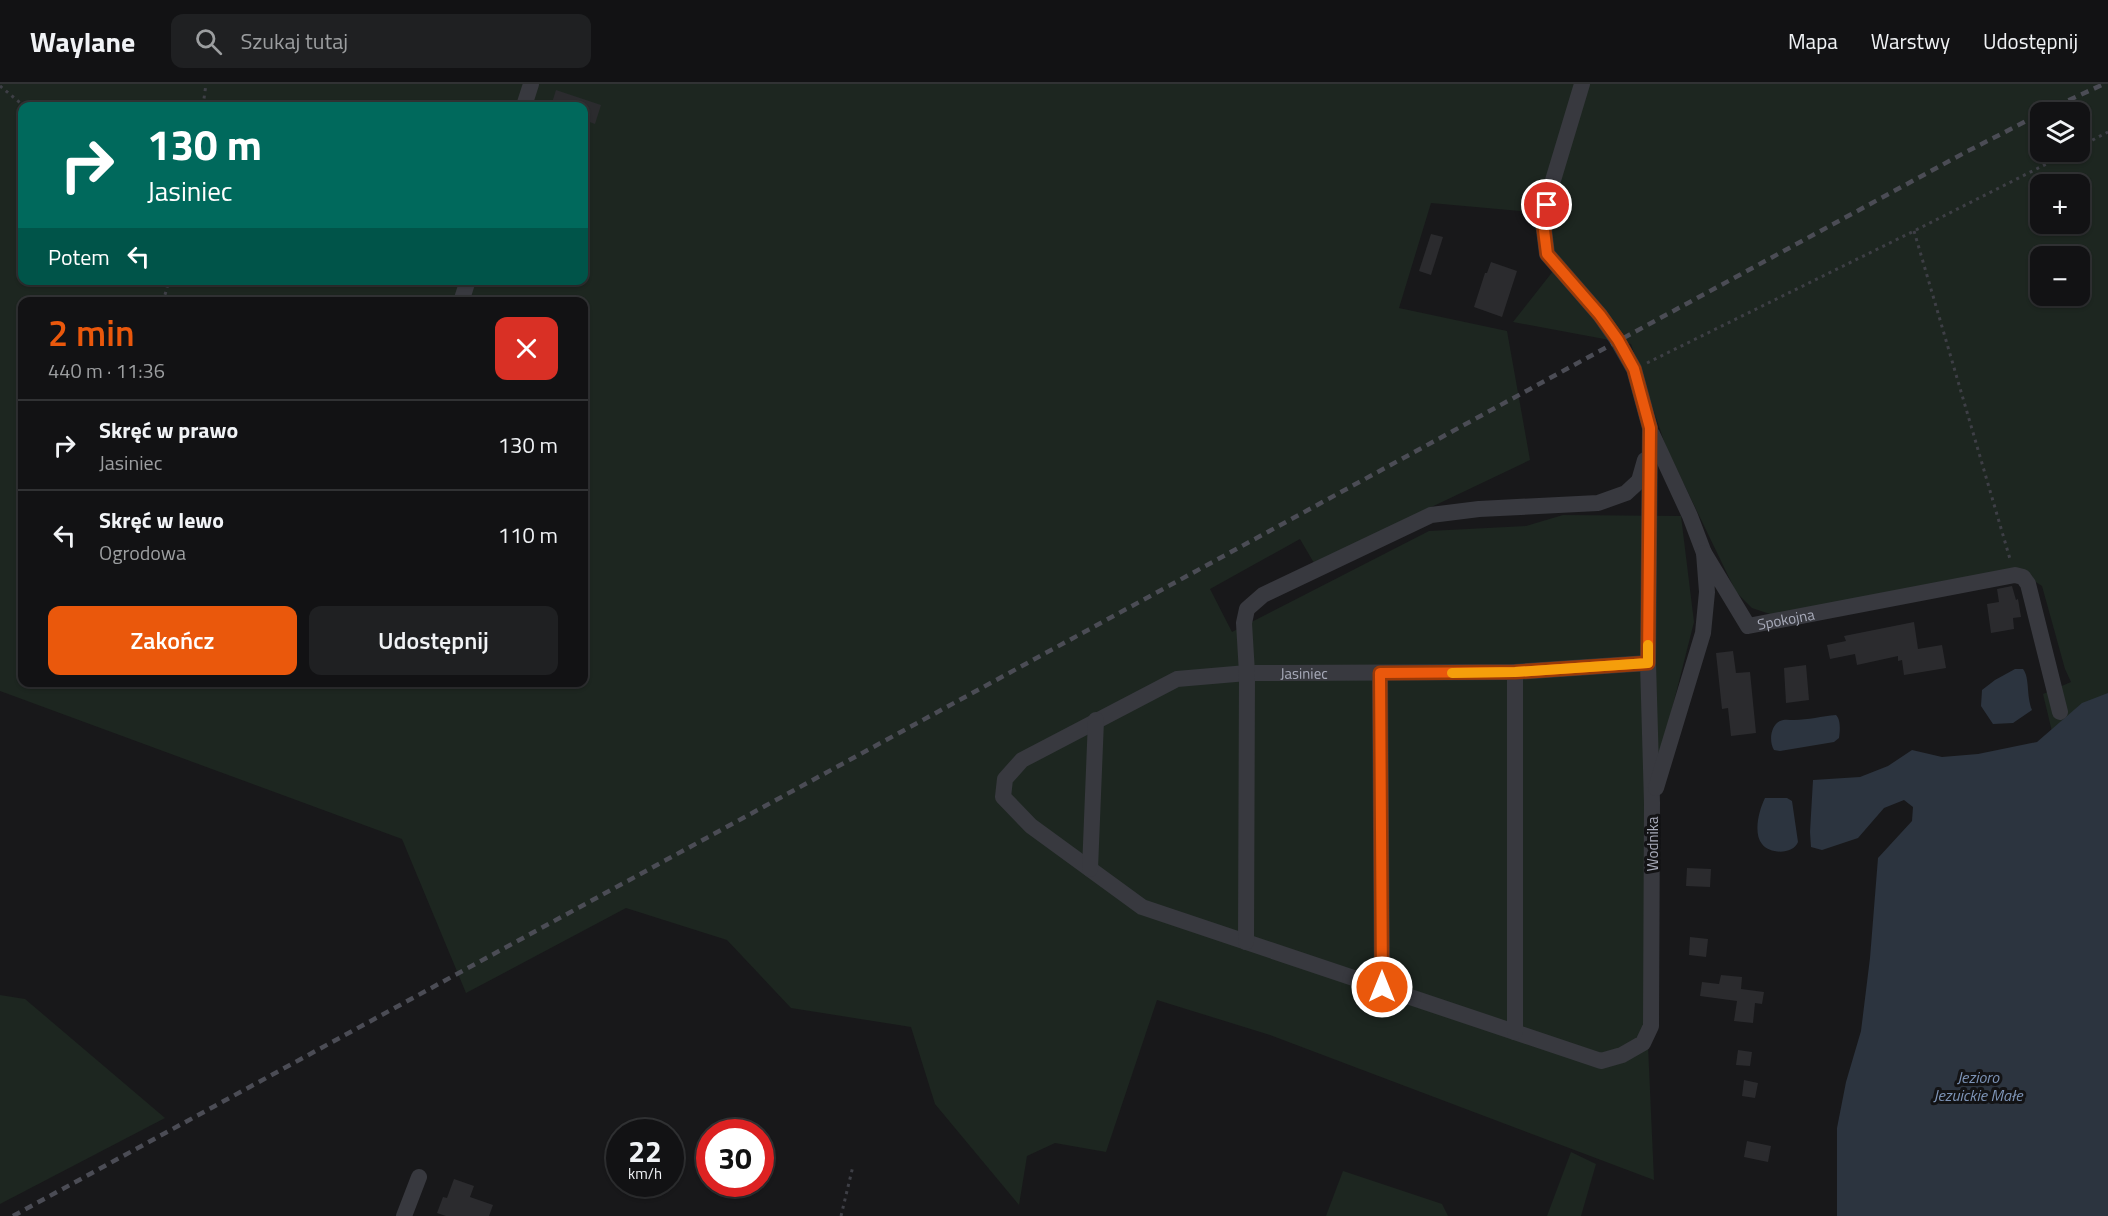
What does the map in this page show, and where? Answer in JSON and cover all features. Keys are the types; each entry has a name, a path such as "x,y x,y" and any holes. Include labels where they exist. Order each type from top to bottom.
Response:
{"street":[{"path":"525,102 531,84"},
{"path":"1582,84 1543,222 1547,254 1600,315 1618,340 1634,369 1650,428 1690,516 1704,553 1707,592 1703,633 1652,803"},
{"path":"1246,942 1247,673 1244,623 1247,609 1263,595 1431,515 1479,509 1598,503 1626,493 1639,481 1650,428"},
{"name":"Wodnika","path":"1515,1032 1601,1061 1622,1055 1643,1043 1651,1026 1652,803 1648,663 1650,428"},
{"name":"Spokojna","path":"1704,553 1748,626 2015,575"},
{"path":"2015,575 2023,577 2028,584 2060,712"},
{"name":"Jasiniec","path":"1090,869 1030,826 1003,797 1005,779 1022,760 1178,679 1247,673 1515,672 1648,663"},
{"path":"1096,720 1090,869 1142,907 1515,1032 1515,672"},
{"path":"1380,673 1382,987"},
{"path":"404,1216 419,1177"}],"path":[{"path":"204,102 206,84"},
{"path":"0,86 19,102"},
{"path":"2090,141 2108,132"},
{"path":"1634,369 2050,162"},
{"path":"1914,231 2015,575"},
{"path":"841,1216 853,1166"}],"shaded area":[{"path":"0,84 2108,84 2108,700 2054,740 2043,694 2071,682 2065,669 2042,586 2022,573 1773,615 1752,608 1736,592 1666,447 1631,344 1513,322 1561,261 1520,211 1431,203 1399,308 1507,331 1530,460 1314,563 1300,539 1210,589 1232,632 1429,531 1526,526 1563,515 1681,516 1694,622 1647,808 1647,1023 1654,1180 1270,1035 1157,1000 1106,1152 1055,1143 1027,1156 1019,1205 935,1104 911,1027 791,1008 727,940 626,908 466,993 402,839 0,691"},
{"path":"0,995 25,999 165,1118 0,1204"},
{"path":"1571,1152 1596,1164 1581,1216 1547,1216"},
{"path":"1343,1171 1442,1204 1448,1216 1326,1216"}],"water":[{"path":"2015,669 2023,669 2025,673 2032,710 2013,723 1993,724 1981,706 1982,690"},
{"name":"Jezioro Jezuickie Małe","path":"2108,693 2108,1216 1837,1216 1837,1128 1846,1082 1861,1031 1870,958 1878,858 1912,821 1913,807 1904,800 1884,808 1858,838 1822,850 1811,847 1813,780 1860,777 1888,766 1912,750 1942,757 1978,754 2037,742 2082,703"},
{"path":"1836,715 1840,732 1839,738 1834,742 1774,750 1771,734 1780,721"},
{"path":"1765,798 1787,798 1792,801 1798,842 1791,849 1781,852 1770,850 1759,839 1758,821"}],"building":[{"path":"556,90 601,105 595,124 588,121 588,102 552,102"},
{"path":"1431,234 1443,237 1431,275 1419,271"},
{"path":"1491,262 1517,271 1502,317 1474,307"},
{"path":"2012,586 2016,600 2018,599 2021,617 2013,618 2014,629 1991,633 1987,604 1999,602 1997,589"},
{"path":"1914,622 1918,649 1942,645 1946,668 1904,675 1902,660 1898,661 1898,656 1857,665 1855,654 1830,659 1827,645 1846,641 1844,636"},
{"path":"1733,651 1736,673 1750,672 1756,733 1731,736 1728,708 1722,709 1716,653"},
{"path":"1806,665 1809,700 1786,703 1784,668"},
{"path":"1687,868 1711,869 1710,887 1686,886"},
{"path":"1690,937 1708,939 1706,957 1689,955"},
{"path":"1721,975 1742,977 1741,989 1764,992 1762,1004 1755,1003 1753,1023 1734,1021 1737,1001 1700,996 1702,982 1719,984"},
{"path":"1738,1050 1752,1052 1750,1066 1736,1065"},
{"path":"1744,1080 1758,1083 1755,1098 1742,1096"},
{"path":"1747,1141 1771,1146 1768,1162 1744,1157"},
{"path":"454,1179 474,1186 470,1197 493,1205 489,1216 446,1216 437,1213 443,1197 447,1198"}],"railway":[{"path":"2065,102 2104,84"},
{"path":"13,1216 1618,341 2030,119"}],"slow traffic":[{"path":"1452,673 1515,672 1648,663 1648,645"}],"route":[{"path":"1382,987 1380,673 1515,672 1648,663 1650,428 1634,369 1618,340 1600,315 1547,254 1543,222 1547,205"}]}
